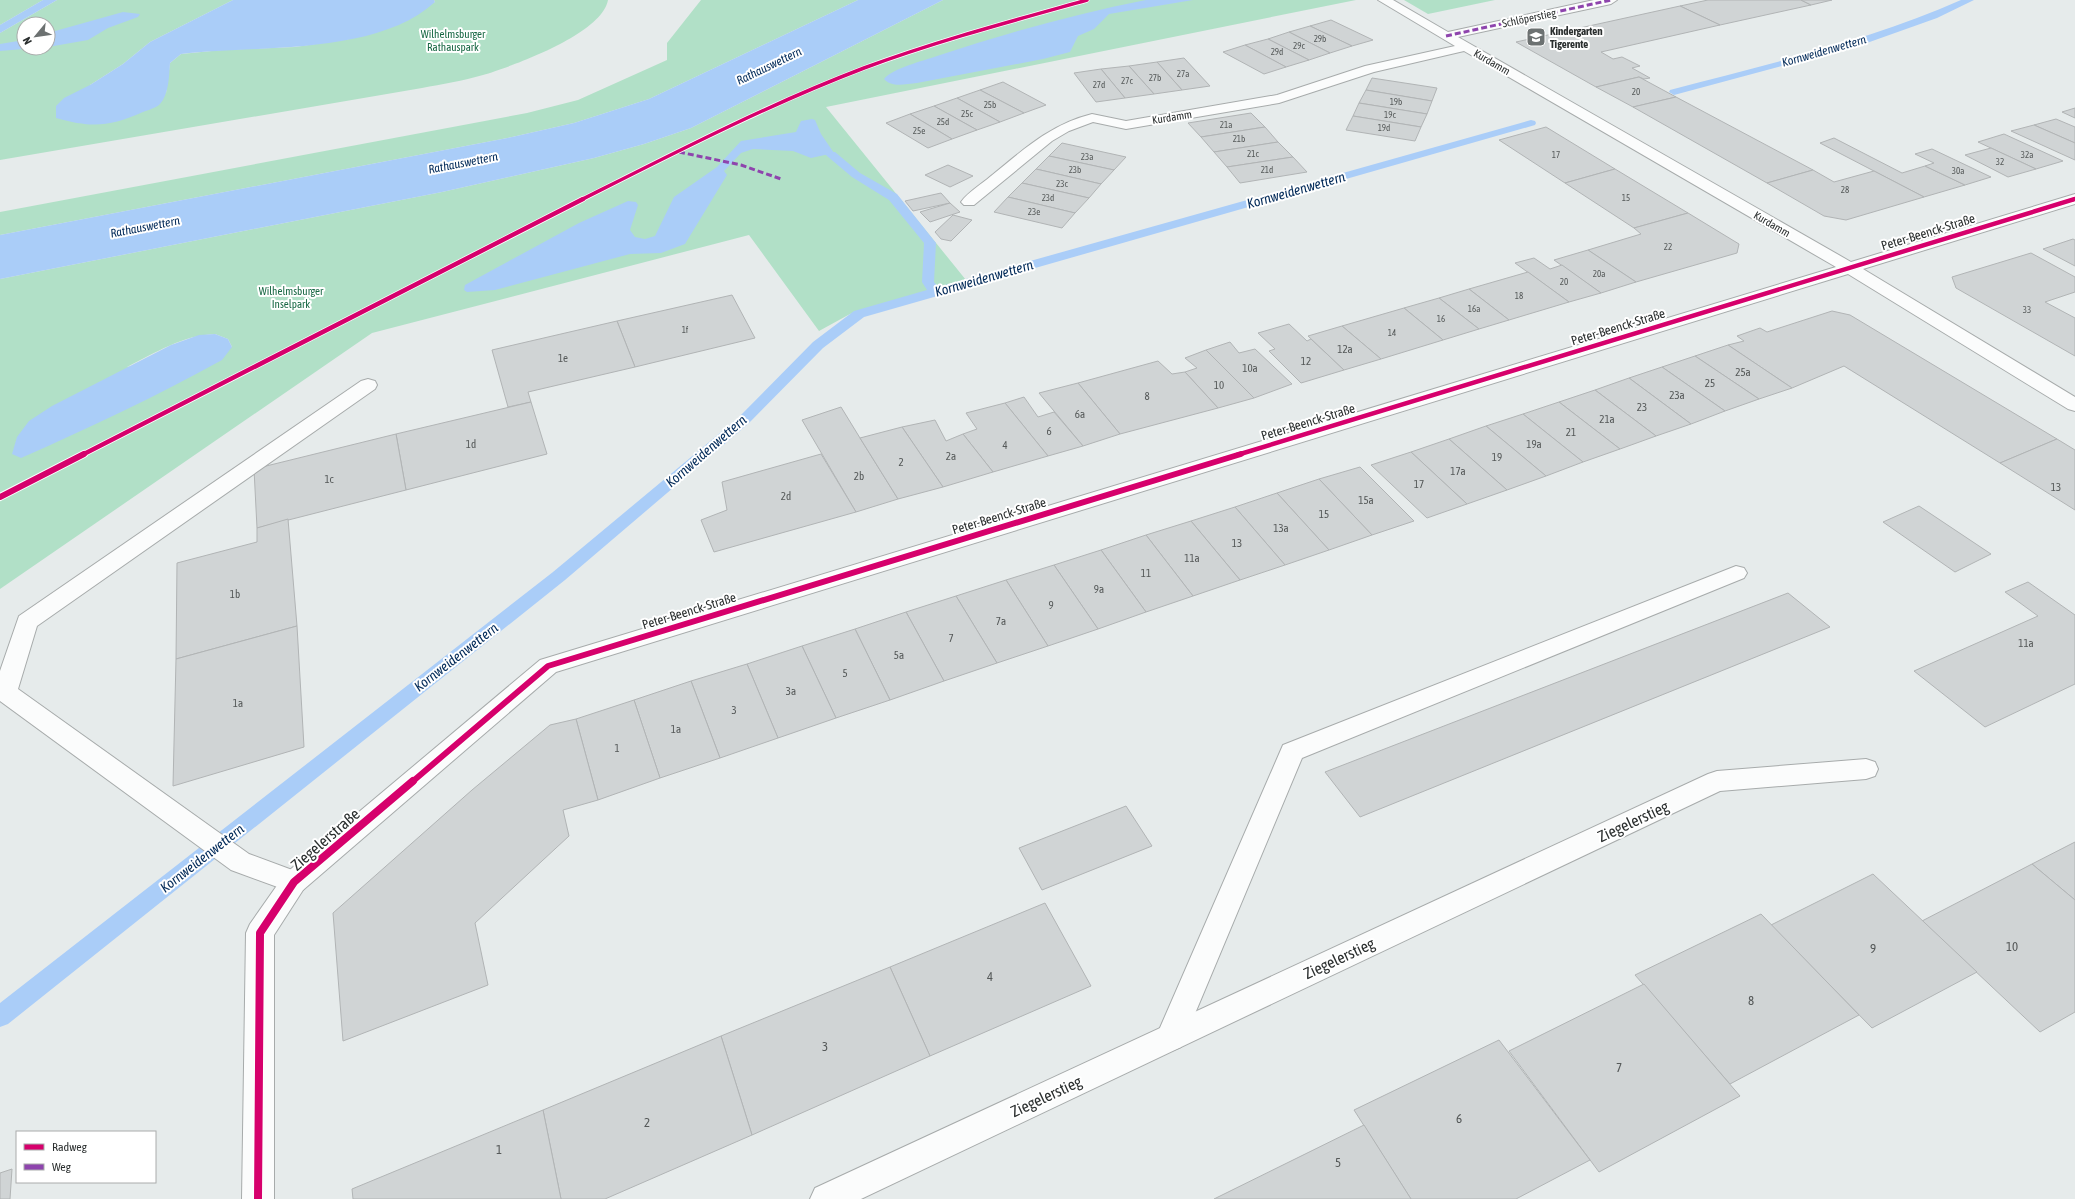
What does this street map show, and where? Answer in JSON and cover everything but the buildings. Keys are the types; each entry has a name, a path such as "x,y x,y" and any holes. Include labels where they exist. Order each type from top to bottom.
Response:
{"street":[{"name":"Kurdamm","path":"1384,0 1850,268 2075,405"},
{"name":"Schlöperstieg","path":"1446,36 1611,0"},
{"name":"Kurdamm","path":"969,202 1047,138 1064,128 1092,118 1126,125 1280,99 1370,69 1467,47"},
{"name":"Peter-Beenck-Straße","path":"548,666 2075,199"},
{"path":"294,882 240,862 196,832 5,692 27,622 368,385"},
{"path":"1171,1037 1292,752 1736,573"},
{"name":"Ziegelerstraße","path":"258,1199 260,933 294,882 548,666"},
{"name":"Ziegelerstieg","path":"826,1199 1717,781 1866,769"}],"green space":[{"path":"0,0 43,0 0,25"},
{"name":"Wilhelmsburger Rathauspark","path":"57,0 233,0 150,42 123,64 90,85 166,93 170,63 181,54 222,50 295,47 349,39 435,2 434,0 608,0 602,13 590,25 554,47 497,71 460,81 0,160 0,33 16,24 16,56 56,56 56,16 29,16"},
{"path":"701,0 858,0 649,99 574,123 512,137 0,235 0,212 527,113 578,100 667,60 667,43"},
{"name":"Wilhelmsburger Inselpark","path":"943,0 1356,0 826,107 966,280 850,314 819,331 749,235 372,333 0,589 0,279 442,192 594,158 644,144 691,128","holes":["215,334 228,339 232,347 127,367 180,341 203,335"]},
{"path":"1404,0 1495,0 1428,14"}],"water":[{"path":"43,0 57,0 29,16 16,16 16,24 0,33 0,25"},
{"path":"233,0 434,0 435,2 410,19 381,32 348,40 279,48 181,54 170,63 167,90 163,100 156,107 120,121 110,123 90,124 56,118 56,106 64,98 90,85 123,64 150,42"},
{"name":"Rathauswettern","path":"858,0 943,0 691,128 644,144 594,158 442,192 0,279 0,235 512,137 574,123 649,99"},
{"path":"1146,0 1193,0 1109,14 1094,29 1078,36 1070,52 1043,59 903,85 891,84 884,79 894,71 909,65 989,40 1067,18"},
{"path":"123,12 140,14 138,17 108,28 88,40 56,46 56,31"},
{"path":"16,41 16,50 0,51 0,44"},
{"path":"812,119 815,120 821,134 834,153 811,158 793,151 753,149 741,153 724,171 727,175 685,244 661,253 630,254 495,290 467,292 464,290 465,285 579,223 628,201 636,202 638,205 630,230 635,237 645,239 655,236 674,197 717,167 741,141 796,132 801,121"},
{"path":"215,334 228,339 232,347 222,360 148,399 46,447 21,458 12,454 17,437 29,421 52,406 171,345 199,335"}],"waterway":[{"name":"Kornweidenwettern","path":"1674,92 1861,42 1934,16 1969,0"},
{"name":"Kornweidenwettern","path":"0,1017 559,576 743,421 818,345 859,314 1531,123"},
{"path":"831,154 856,175 893,197 930,243 928,282 935,292"}],"marked path":[{"path":"1446,36 1611,0"},
{"path":"679,152 741,165 781,179"}],"cycle path":[{"path":"0,497 644,168 776,105 864,68 962,35 1087,0"},
{"path":"258,1199 260,933 294,882 548,666 2075,199"}],"place":[{"name":"Kindergarten Tigerente","path":"1536,37"}]}
